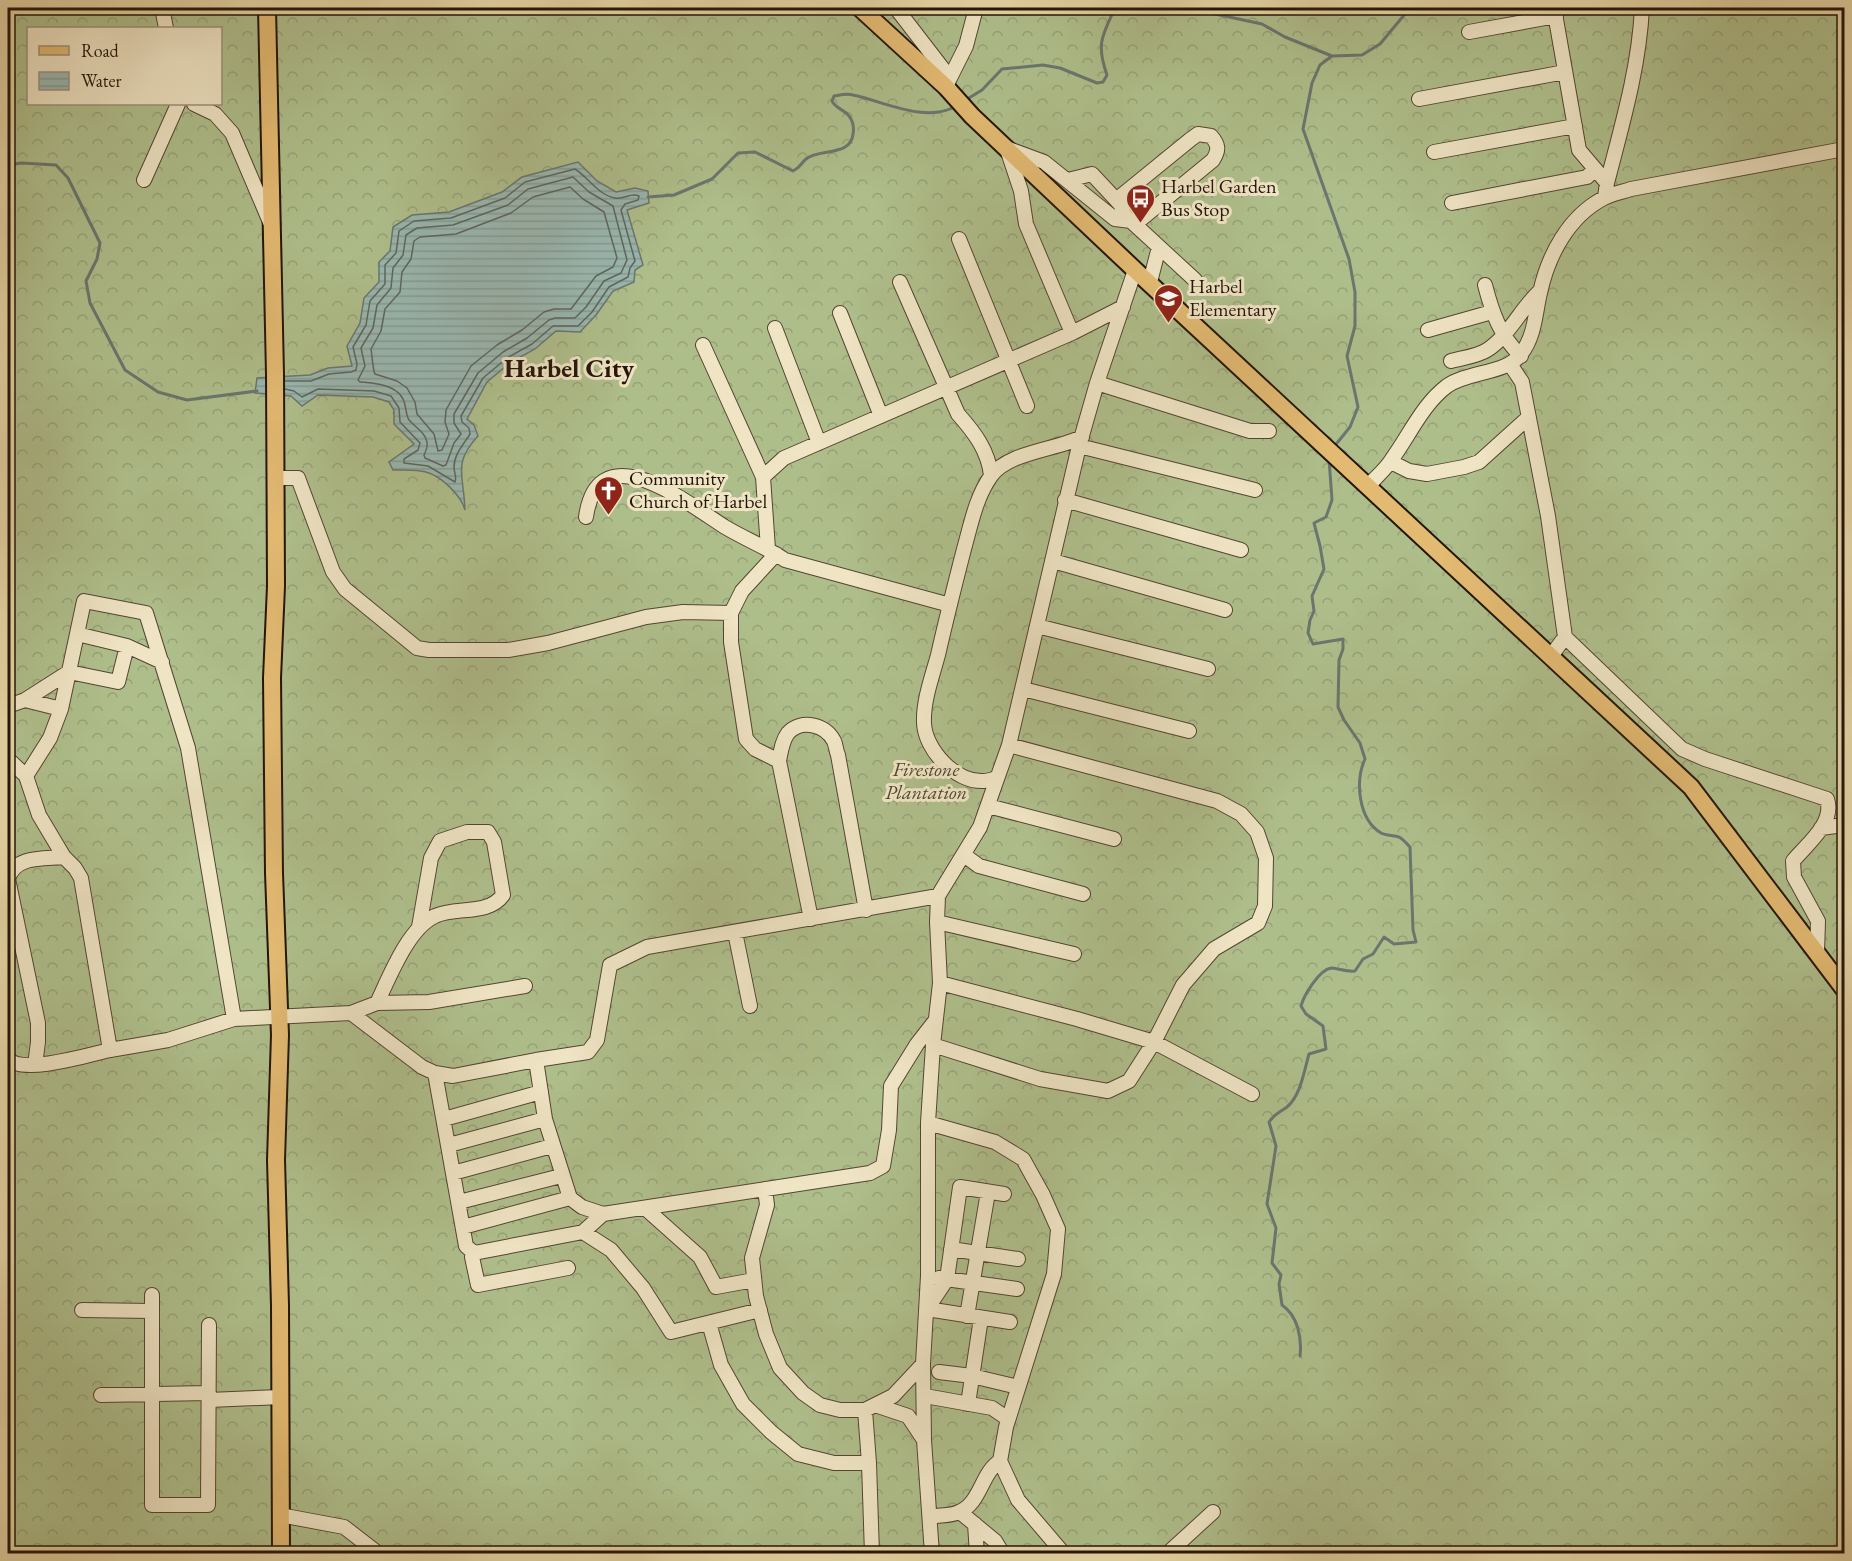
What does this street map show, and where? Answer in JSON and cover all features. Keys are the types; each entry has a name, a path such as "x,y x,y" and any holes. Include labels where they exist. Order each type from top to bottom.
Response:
{"main road":[{"path":"267,8 276,478 276,586 272,678 274,873 280,1035 276,1160 281,1397 281,1554"},
{"path":"860,8 951,89 972,116 1135,270 1691,787 1845,989"}],"street":[{"path":"162,8 166,27"},
{"path":"896,8 951,89"},
{"path":"951,89 976,8"},
{"path":"1368,486 1391,462 1432,398 1463,377 1516,360 1532,337 1540,291 1561,236 1606,190 1634,75 1642,8"},
{"path":"1469,32 1555,12 1579,150 1595,169 1606,190"},
{"path":"1419,99 1565,72"},
{"path":"144,180 178,105"},
{"path":"196,105 216,114 232,133 273,230"},
{"path":"1434,152 1575,126"},
{"path":"1007,148 1044,162 1115,219 1133,222 1213,160 1218,152 1217,143 1211,135 1198,134 1121,196 1120,204"},
{"path":"1007,148 1021,191 1026,224 1072,333"},
{"path":"1606,190 1631,189 1845,149"},
{"path":"1452,203 1587,177 1595,169"},
{"path":"1068,180 1092,174 1120,204 1125,216 1196,280"},
{"path":"959,239 1027,406"},
{"path":"1150,282 1159,247"},
{"path":"932,1554 924,1440 923,1364 928,1276 928,1124 940,983 938,896 981,827 1009,746 1053,561 1065,500 1097,383 1135,270"},
{"path":"900,282 958,414 972,430 989,458 991,475"},
{"path":"1485,285 1492,312 1516,360 1522,382 1548,516 1565,637 1683,749 1705,759 1827,799 1829,806 1827,820 1793,861 1794,877 1818,921 1817,953"},
{"path":"1451,361 1486,351 1503,335 1540,291"},
{"path":"763,477 784,458 1072,333 1123,307"},
{"path":"1428,330 1492,312"},
{"path":"840,313 881,416"},
{"path":"775,328 819,443"},
{"path":"704,345 763,477 772,552 742,591 731,613 731,642 746,739 755,749 779,761"},
{"path":"1097,383 1250,430 1269,431"},
{"path":"1391,462 1409,471 1427,474 1464,467 1479,462 1529,417"},
{"path":"998,778 983,782 961,776 940,760 928,742 924,724 926,706 950,604 976,505 991,475 1002,465 1020,457 1081,441 1255,490"},
{"path":"586,517 588,500 595,488 603,481 621,476 639,477 660,486 749,542 785,560 950,604"},
{"path":"276,478 298,478 333,572 345,589 417,648 508,650 548,644 646,617 683,612 731,613"},
{"path":"1065,500 1241,550"},
{"path":"1053,561 1225,610"},
{"path":"26,776 50,738 61,709 84,601 146,613 188,748 234,1019"},
{"path":"1037,626 1208,669"},
{"path":"77,634 127,646 162,662"},
{"path":"1551,656 1565,637"},
{"path":"8,706 26,700 69,672 118,682 127,646"},
{"path":"1023,689 1190,731"},
{"path":"26,700 61,709"},
{"path":"812,919 779,761 782,744 788,733 798,726 811,724 823,729 833,740 866,910"},
{"path":"933,1045 1040,1079 1108,1091 1129,1081 1154,1042 1183,985 1214,949 1258,923 1265,906 1266,858 1257,832 1241,814 1217,801 1009,746"},
{"path":"8,759 26,776 39,815 64,857 81,878 110,1050"},
{"path":"988,806 1114,839"},
{"path":"1821,828 1845,825"},
{"path":"377,1003 394,966 419,927 435,915 488,907 498,903 503,895 494,842 488,832 467,832 440,841 431,858 419,927"},
{"path":"964,855 979,866 1083,894"},
{"path":"35,1065 38,1023 8,879 10,870 27,860 64,857"},
{"path":"351,1013 422,1067 435,1073 453,1076 588,1052 597,1040 610,965 647,947 938,896"},
{"path":"937,922 1074,954"},
{"path":"735,932 750,1006"},
{"path":"940,983 1154,1042 1252,1094"},
{"path":"8,1059 18,1065 35,1065 168,1040 234,1019 351,1013 377,1003 429,1002 525,986"},
{"path":"536,1060 545,1119 561,1176 570,1198 582,1207 603,1214 870,1173 883,1166 889,1130 891,1086 917,1044 936,1019"},
{"path":"435,1073 466,1246 474,1253"},
{"path":"444,1119 541,1092"},
{"path":"448,1145 545,1119"},
{"path":"928,1124 996,1142 1023,1159 1058,1229 1054,1274 1008,1419 1000,1461 1018,1500 1064,1554"},
{"path":"453,1173 552,1146"},
{"path":"459,1202 561,1176"},
{"path":"927,1309 947,1279 960,1187 1004,1194"},
{"path":"765,1189 767,1205 752,1258 754,1280 766,1334 780,1368 803,1393 820,1405 840,1410 870,1407 908,1416 924,1440"},
{"path":"967,1316 988,1192"},
{"path":"463,1227 570,1198"},
{"path":"645,1208 700,1257 716,1287 754,1280"},
{"path":"474,1253 583,1232 603,1214"},
{"path":"583,1232 611,1250 643,1288 671,1332 760,1310"},
{"path":"951,1249 1017,1259"},
{"path":"474,1253 472,1257 478,1285 568,1268"},
{"path":"928,1276 1017,1289"},
{"path":"152,1295 152,1505 208,1505 208,1325"},
{"path":"927,1309 1011,1322"},
{"path":"82,1310 152,1311"},
{"path":"968,1404 981,1318"},
{"path":"710,1323 721,1365 742,1404 771,1432 798,1454 834,1463 869,1464"},
{"path":"870,1407 893,1396 923,1364"},
{"path":"939,1372 972,1376 1018,1387"},
{"path":"101,1395 281,1397"},
{"path":"925,1396 992,1408 1008,1419"},
{"path":"870,1407 872,1554"},
{"path":"931,1517 960,1512 978,1495 990,1467 1000,1461"},
{"path":"960,1512 995,1541 1003,1554"},
{"path":"1167,1554 1213,1512"},
{"path":"280,1515 345,1527 379,1554"},
{"path":"975,1524 977,1554"}],"green space":[{"name":"Firestone Plantation","path":"8,8 1844,8 1844,1553 8,1553"}],"water":[{"path":"578,162 597,181 616,192 635,188 648,191 649,203 627,210 643,265 635,270 634,282 613,291 596,315 580,332 556,331 535,349 511,362 487,382 467,419 474,425 478,436 462,462 465,510 455,492 432,474 422,471 393,470 389,462 414,444 394,424 394,410 389,402 373,397 318,395 302,406 291,396 255,393 257,378 310,375 328,368 352,366 347,346 360,323 364,298 379,282 379,262 390,251 393,227 412,215 449,212 502,192 522,177"}],"waterway":[{"path":"964,101 982,90 1002,69 1043,65 1060,68 1097,83 1103,82 1107,75 1102,55 1102,40 1115,8"},
{"path":"1187,8 1262,24 1285,37 1332,56 1362,55 1380,44 1410,8"},
{"path":"1332,56 1320,65 1312,83 1303,129 1349,259 1355,292 1355,326 1347,356 1358,407 1350,427 1333,448"},
{"path":"648,197 674,195 712,179 738,153 755,152 793,171 812,156 847,146 851,141 853,125 847,114 832,101 834,96 851,94 918,112 944,111 956,106"},
{"path":"8,165 21,163 56,165 68,178 100,243 97,259 86,281 90,303 125,370 158,392 187,400 257,391"},
{"path":"1300,1356 1298,1328 1292,1315 1282,1305 1279,1284 1281,1275 1272,1263 1276,1228 1267,1204 1276,1146 1269,1122 1296,1096 1309,1054 1326,1049 1323,1026 1306,1014 1301,1006 1305,996 1322,973 1331,968 1355,971 1363,959 1373,954 1384,937 1394,944 1416,942 1413,930 1410,847 1399,837 1381,833 1367,819 1360,788 1365,759 1360,743 1338,707 1339,660 1343,649 1343,639 1313,644 1308,633 1314,611 1312,596 1324,569 1314,523 1326,517 1332,500 1329,459"}],"place":[{"name":"Harbel Garden Bus Stop","path":"1140,224"},
{"name":"Harbel Elementary","path":"1168,324"},
{"name":"Community Church of Harbel","path":"608,516"}],"district":[{"name":"Harbel City","path":"569,368"}]}
